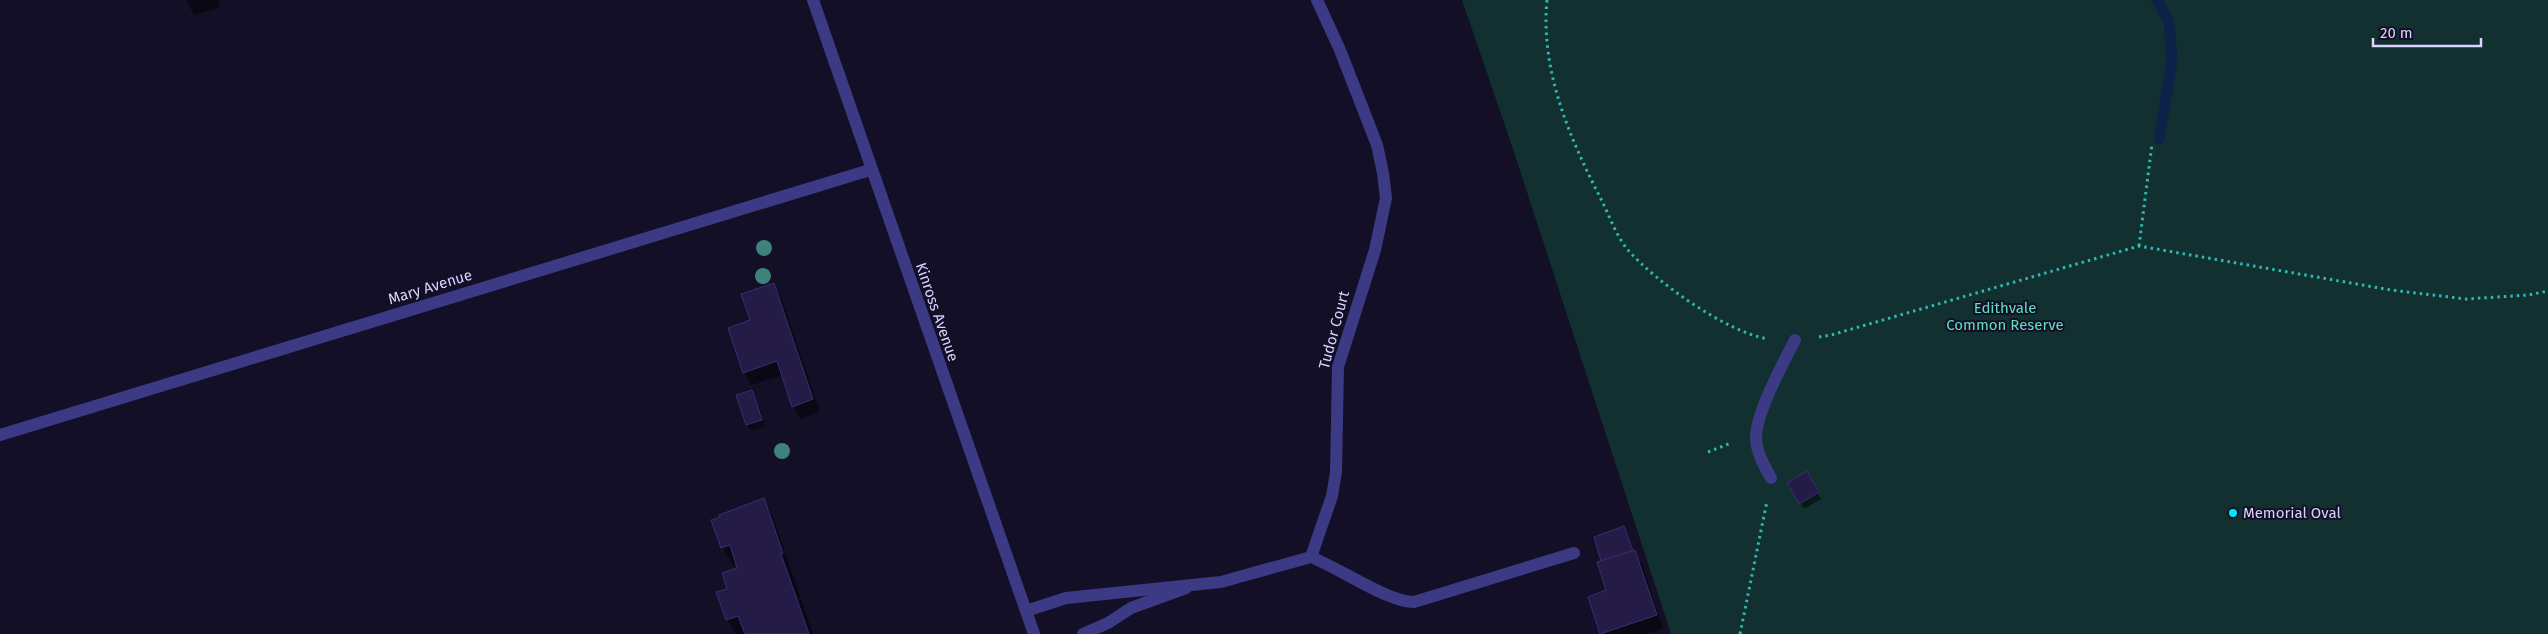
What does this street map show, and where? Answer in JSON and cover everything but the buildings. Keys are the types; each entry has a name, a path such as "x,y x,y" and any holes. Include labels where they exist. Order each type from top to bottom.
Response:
{"street":[{"name":"Kinross Avenue","path":"813,0 870,170 1034,634"},
{"name":"Tudor Court","path":"1311,557 1332,496 1336,472 1338,367 1375,250 1386,198 1384,173 1377,145 1340,50 1317,0"},
{"name":"Mary Avenue","path":"0,435 870,170"},
{"path":"1771,478 1757,446 1757,432 1775,377 1795,340"},
{"path":"1026,611 1066,598 1233,580 1311,557 1340,569 1398,601 1414,602 1574,554"},
{"path":"1083,634 1108,623 1130,608 1191,586"}],"path":[{"path":"1547,0 1546,15 1550,57 1560,103 1573,144 1627,249 1655,275 1695,304 1734,328 1766,338 1795,340 1831,335 2139,246 2392,290 2466,298 2528,296 2548,291"},
{"path":"2139,246 2152,144"},
{"path":"1740,634 1771,478"}],"green space":[{"name":"Edithvale Common Reserve","path":"1462,0 2548,0 2548,634 1671,634 1512,146"}],"waterway":[{"path":"2157,0 2169,22 2172,61 2159,139"}],"place":[{"name":"Memorial Oval","path":"2233,513"}]}
